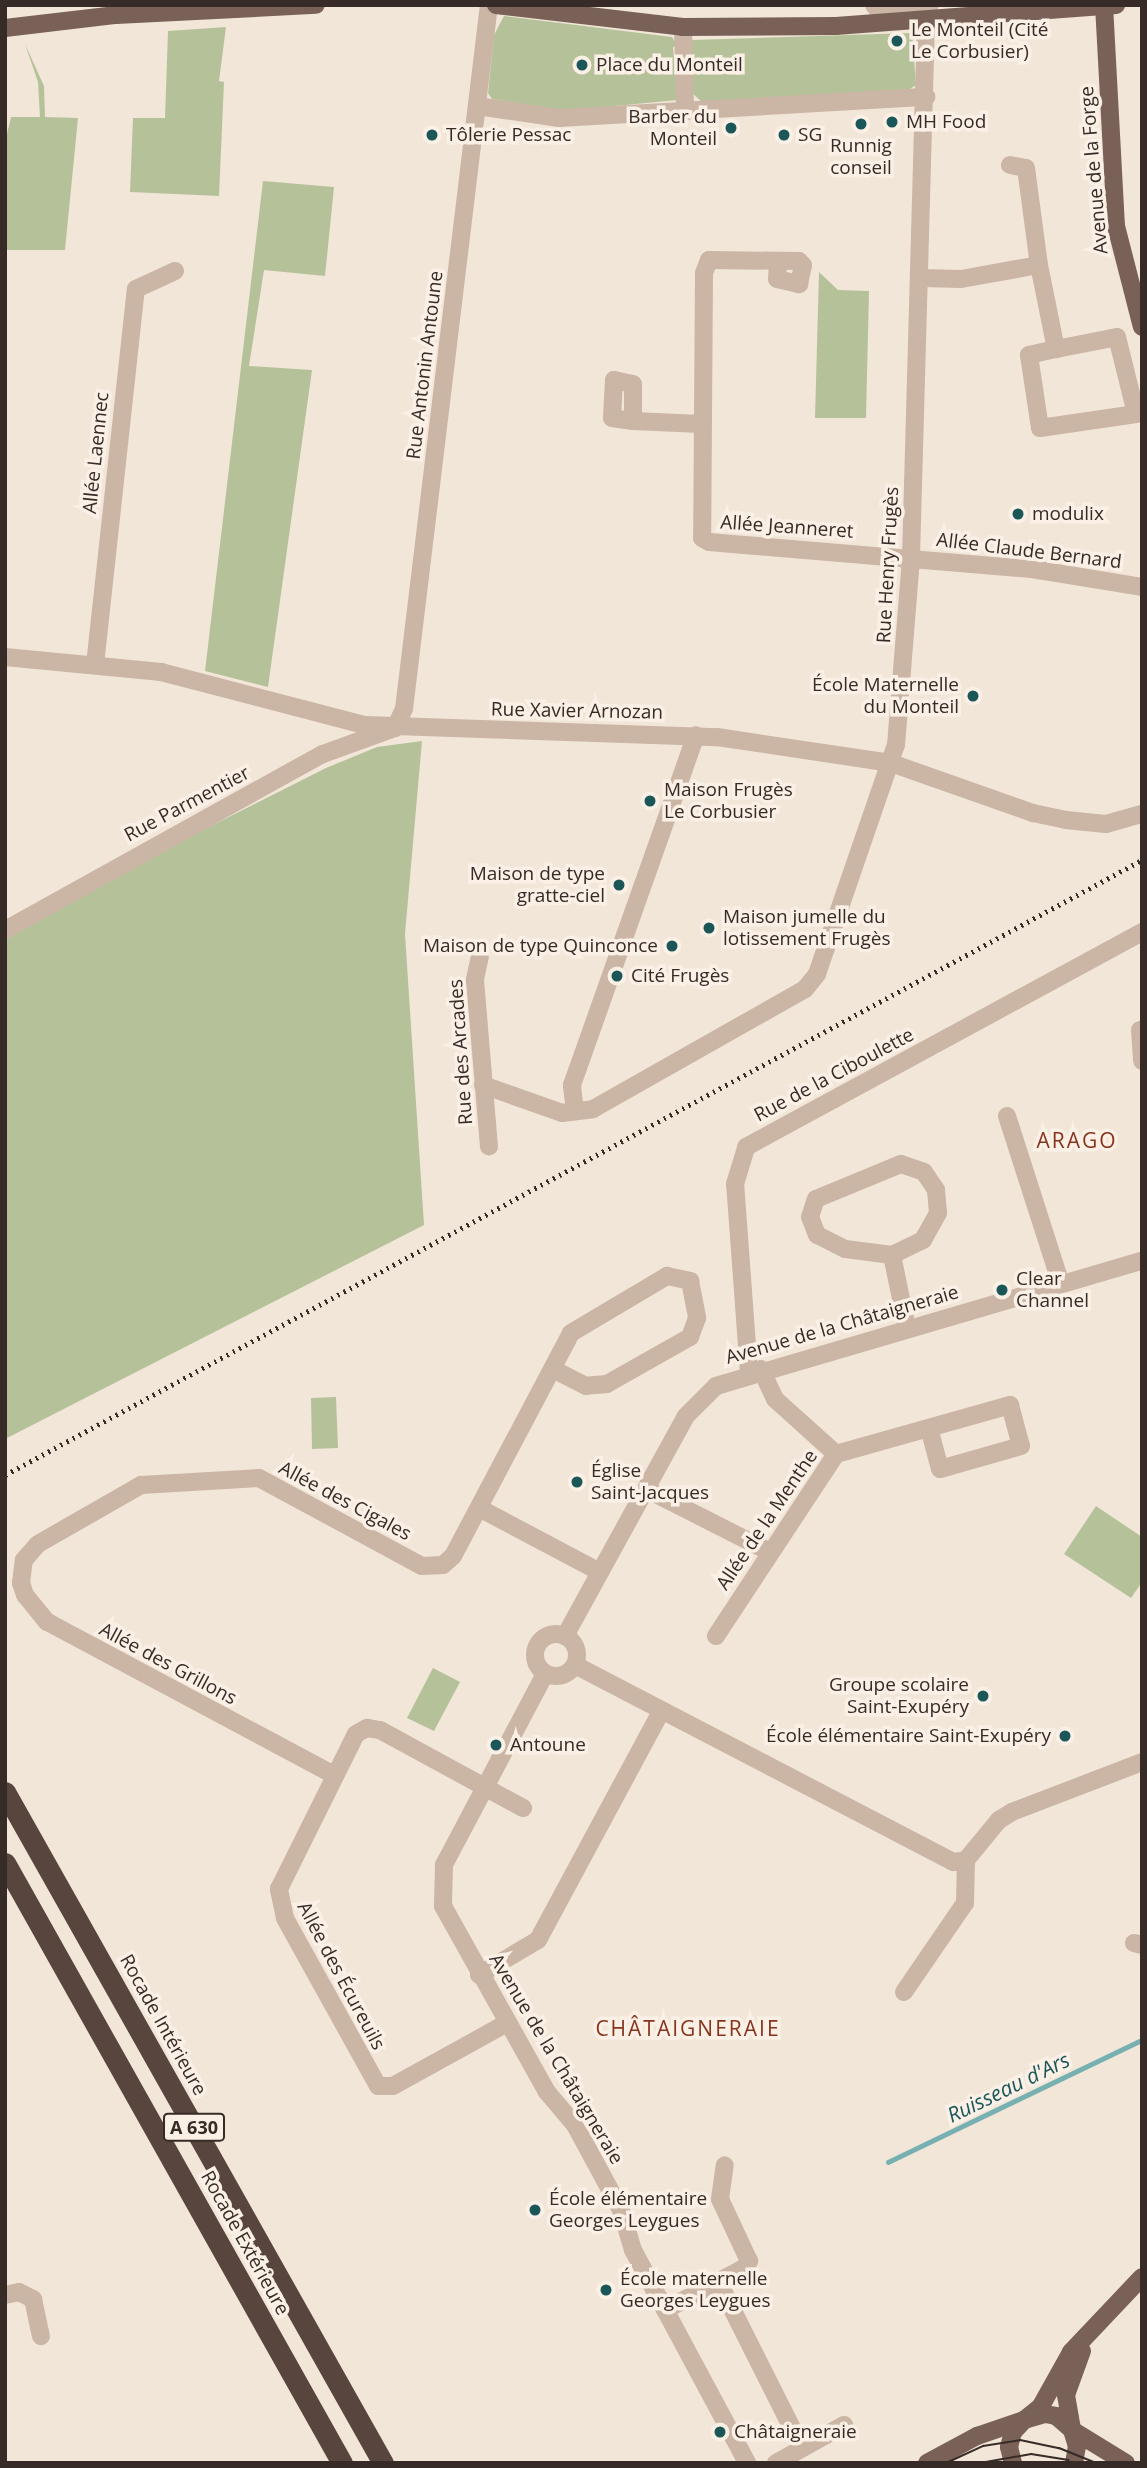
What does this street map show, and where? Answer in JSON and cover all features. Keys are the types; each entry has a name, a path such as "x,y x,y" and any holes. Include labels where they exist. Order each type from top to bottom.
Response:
{"highway":[{"name":"Rocade Intérieure","path":"5,1792 383,2463"},
{"name":"Rocade Extérieure","path":"5,1863 342,2463"}],"main road":[{"path":"5,28 116,15 316,5"},
{"path":"496,5 683,27 869,14 1108,6"},
{"name":"Avenue de la Forge","path":"1108,6 1116,226 1142,327"},
{"path":"1013,2463 1010,2440 1024,2420 1041,2406 1071,2352 1142,2277"},
{"path":"1074,2463 1077,2446 1065,2409 1067,2386 1096,2328"},
{"path":"927,2463 976,2436 1024,2420 1056,2416 1072,2430 1126,2463"}],"street":[{"name":"Rue Antonin Antoune","path":"395,728 404,709 489,5"},
{"path":"874,5 878,10 935,12"},
{"name":"Rue Henry Frugès","path":"483,1085 562,1113 593,1109 805,989 817,974 891,763 911,557 926,97 935,12"},
{"path":"683,27 685,111"},
{"path":"477,106 559,118 926,97"},
{"path":"1010,165 1026,167 1039,265 1056,349"},
{"path":"633,421 701,424 704,273 709,260 778,261"},
{"path":"921,278 961,279 1039,265"},
{"name":"Allée Laennec","path":"95,665 136,289 175,271"},
{"path":"1117,337 1136,414 1040,428 1029,355 1056,349 1117,337"},
{"name":"Allée Jeanneret","path":"701,424 702,538 709,542 911,557"},
{"name":"Allée Claude Bernard","path":"911,557 1032,569 1142,587"},
{"name":"Rue Xavier Arnozan","path":"5,657 161,672 365,725 696,735 891,763 1032,813 1106,824 1142,814"},
{"name":"Rue Parmentier","path":"5,930 323,754 395,728"},
{"path":"575,1111 572,1085 696,735"},
{"name":"Rue de la Ciboulette","path":"755,1371 735,1184 746,1147 1142,932"},
{"name":"Rue des Arcades","path":"480,956 475,980 489,1146"},
{"path":"1140,1030 1142,1061"},
{"path":"1007,1116 1061,1284"},
{"path":"890,1167 916,1167 936,1190 938,1213 923,1240 892,1255 855,1251 825,1242 813,1227 811,1207 823,1194 890,1167"},
{"path":"892,1255 907,1328"},
{"name":"Avenue de la Châtaigneraie","path":"565,1636 695,1404 716,1385 755,1371 1142,1261"},
{"name":"Allée des Cigales","path":"24,1560 37,1544 141,1485 156,1482 259,1478 422,1566 443,1565 453,1556 553,1369 579,1325 667,1276 690,1281 697,1318 690,1338 607,1384 586,1386 553,1369"},
{"name":"Allée de la Menthe","path":"716,1636 836,1454 775,1399 755,1371"},
{"path":"836,1454 1010,1405 1021,1446 940,1469 929,1428"},
{"path":"646,1489 770,1552"},
{"path":"479,1508 600,1572"},
{"name":"Allée des Grillons","path":"24,1560 21,1583 25,1595 47,1622 334,1775"},
{"path":"546,1636 565,1636 576,1648 575,1665 562,1675 545,1674 536,1665 536,1645 546,1636"},
{"path":"575,1665 942,1858 966,1860"},
{"name":"Avenue de la Châtaigneraie","path":"545,1674 444,1865 441,1882 447,1918 553,2101 575,2125 621,2210 633,2250 747,2463"},
{"path":"479,1975 538,1940 662,1710"},
{"name":"Allée des Écureuils","path":"508,2023 393,2086 383,2088 373,2082 278,1898 281,1878 356,1734 374,1728 523,1808"},
{"path":"904,1992 965,1903 966,1860 999,1820 1012,1812 1142,1762"},
{"path":"665,2310 744,2268 749,2256 720,2199 725,2165"},
{"path":"718,2281 802,2448"},
{"path":"5,2295 19,2292 33,2299 41,2336"},
{"path":"776,2463 844,2425"}],"green space":[{"name":"Place du Monteil","path":"504,16 672,37 678,46 673,47 678,100 562,111 492,99 488,93 494,35"},
{"path":"226,27 219,81 224,82 219,196 130,192 133,118 165,118 168,31"},
{"name":"Place du Monteil","path":"912,33 916,85 910,89 702,102 691,92 692,40"},
{"path":"25,44 44,86 45,117 78,118 65,250 5,250 5,142 11,117 40,117 38,82"},
{"path":"263,181 334,187 325,276 264,270 249,366 312,370 268,687 205,671"},
{"path":"819,272 838,290 869,291 866,418 815,418"},
{"path":"422,741 405,934 424,1225 5,1439 5,940 171,846 326,768 377,747"},
{"path":"336,1397 338,1448 312,1449 311,1398"},
{"path":"1096,1506 1142,1537 1142,1582 1131,1598 1064,1554"},
{"path":"433,1668 460,1682 434,1731 407,1718"}],"waterway":[{"name":"Ruisseau d'Ars","path":"888,2162 1142,2040"}],"tram line":[{"path":"946,2463 983,2446 1020,2440 1059,2448 1096,2463"},
{"path":"980,2463 1031,2454 1069,2460"}],"railway":[{"path":"5,1475 1142,860"}],"place":[{"name":"Le Monteil (Cité Le Corbusier)","path":"897,41"},
{"name":"Place du Monteil","path":"582,65"},
{"name":"MH Food","path":"892,122"},
{"name":"Runnig conseil","path":"861,124"},
{"name":"Barber du Monteil","path":"731,128"},
{"name":"Tôlerie Pessac","path":"432,135"},
{"name":"SG","path":"784,135"},
{"name":"modulix","path":"1018,514"},
{"name":"École Maternelle du Monteil","path":"973,696"},
{"name":"Maison Frugès Le Corbusier","path":"650,801"},
{"name":"Maison de type gratte-ciel","path":"619,885"},
{"name":"Maison jumelle du lotissement Frugès","path":"709,928"},
{"name":"Maison de type Quinconce","path":"672,946"},
{"name":"Cité Frugès","path":"617,976"},
{"name":"Clear Channel","path":"1002,1290"},
{"name":"Église Saint-Jacques","path":"577,1482"},
{"name":"Groupe scolaire Saint-Exupéry","path":"983,1696"},
{"name":"École élémentaire Saint-Exupéry","path":"1065,1736"},
{"name":"Antoune","path":"496,1745"},
{"name":"École élémentaire Georges Leygues","path":"535,2210"},
{"name":"École maternelle Georges Leygues","path":"606,2290"},
{"name":"Châtaigneraie","path":"720,2432"}],"district":[{"name":"ARAGO","path":"1077,1140"},
{"name":"CHÂTAIGNERAIE","path":"688,2028"}]}
